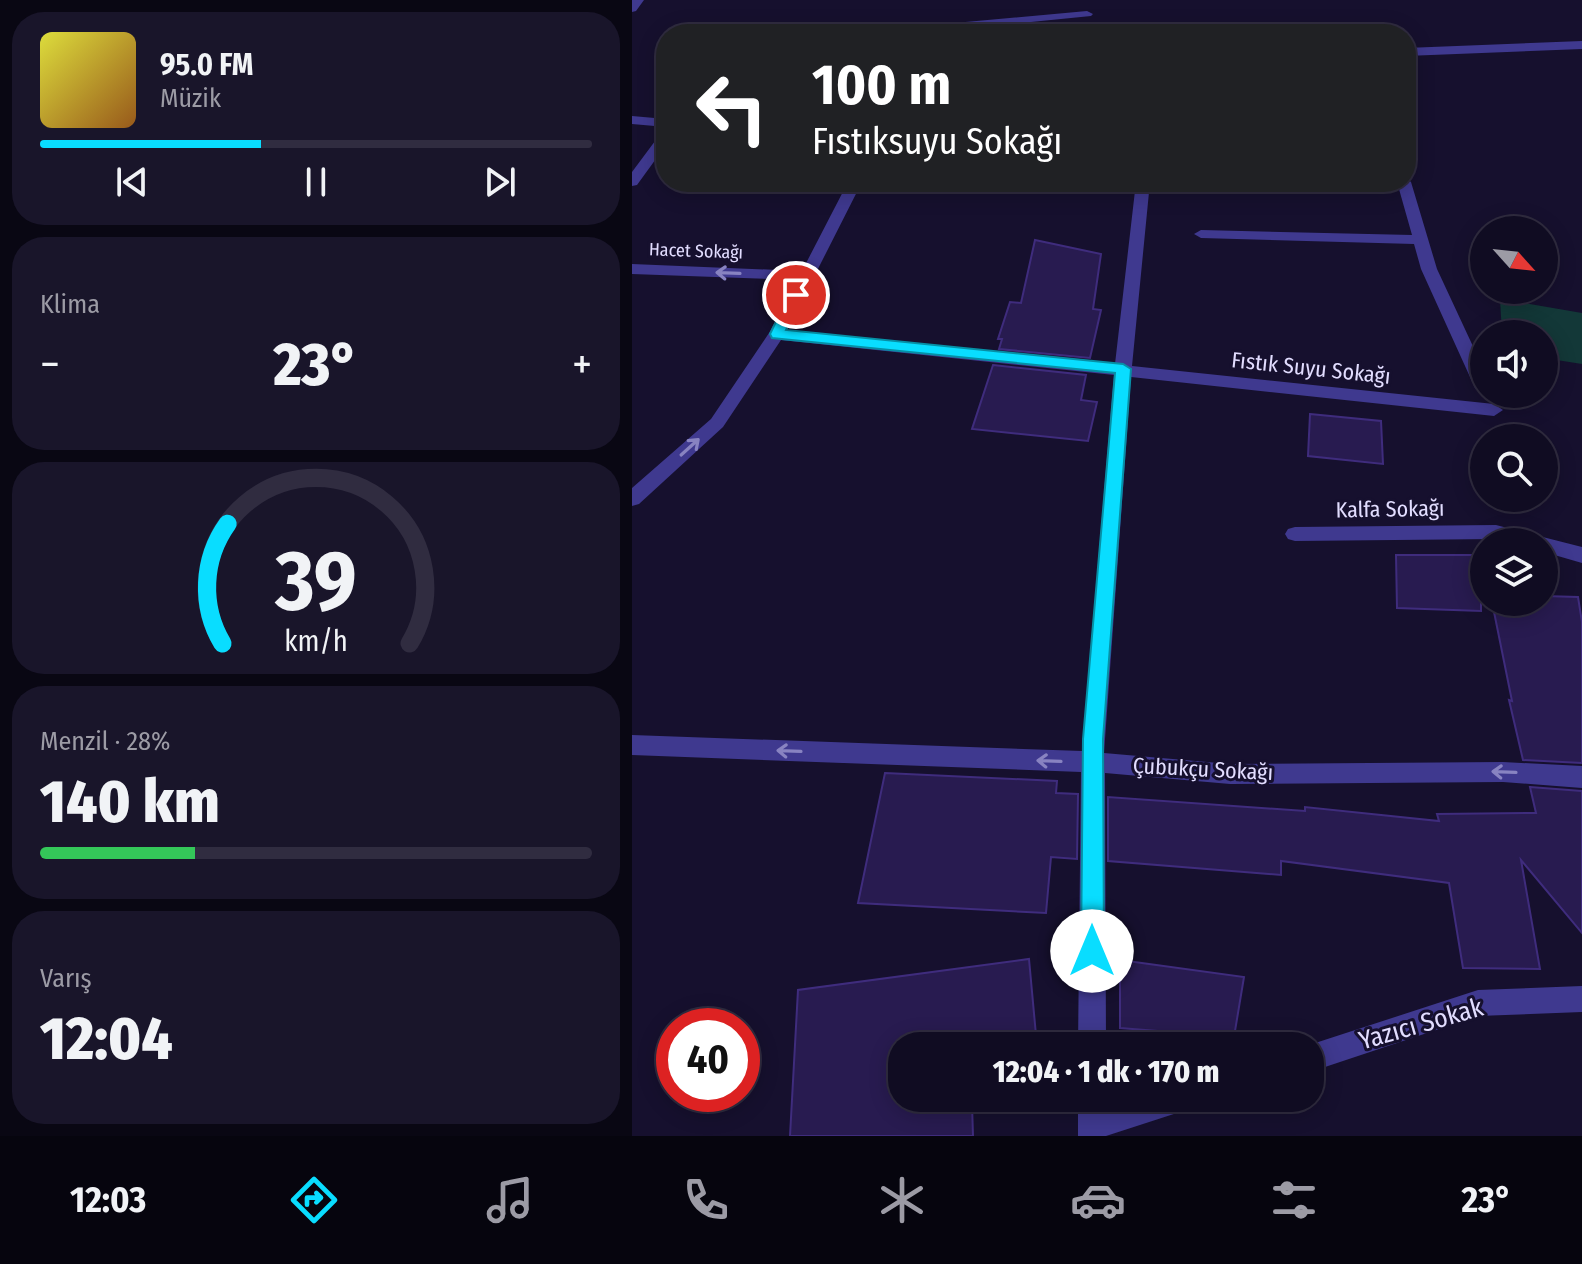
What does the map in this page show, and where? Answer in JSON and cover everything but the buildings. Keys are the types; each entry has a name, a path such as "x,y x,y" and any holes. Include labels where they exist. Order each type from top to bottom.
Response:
{"street":[{"path":"632,9 638,0"},
{"path":"976,24 1087,14"},
{"path":"1416,52 1582,45"},
{"path":"632,120 656,122"},
{"path":"632,182 656,150"},
{"path":"635,494 717,423 777,334 850,192"},
{"path":"1092,1032 1093,762 1123,369 1142,192"},
{"path":"1407,192 1429,269 1470,358"},
{"path":"1201,234 1421,240"},
{"name":"Hacet Sokağı","path":"632,269 806,276"},
{"name":"Fıstık Suyu Sokağı","path":"777,334 1470,400"},
{"name":"Kalfa Sokağı","path":"1295,534 1470,532"},
{"path":"1558,549 1582,555"},
{"name":"Çubukçu Sokağı","path":"632,745 1093,762 1230,774 1503,772 1582,777"},
{"name":"Yazıcı Sokak","path":"1324,1053 1478,1003 1582,999"},
{"path":"1092,1119 1121,1112"}],"green space":[{"path":"1500,304 1529,304 1582,313 1582,364 1558,360 1558,320 1501,320"}],"route":[{"path":"796,295 777,334 1123,369 1093,739 1092,951"}]}
